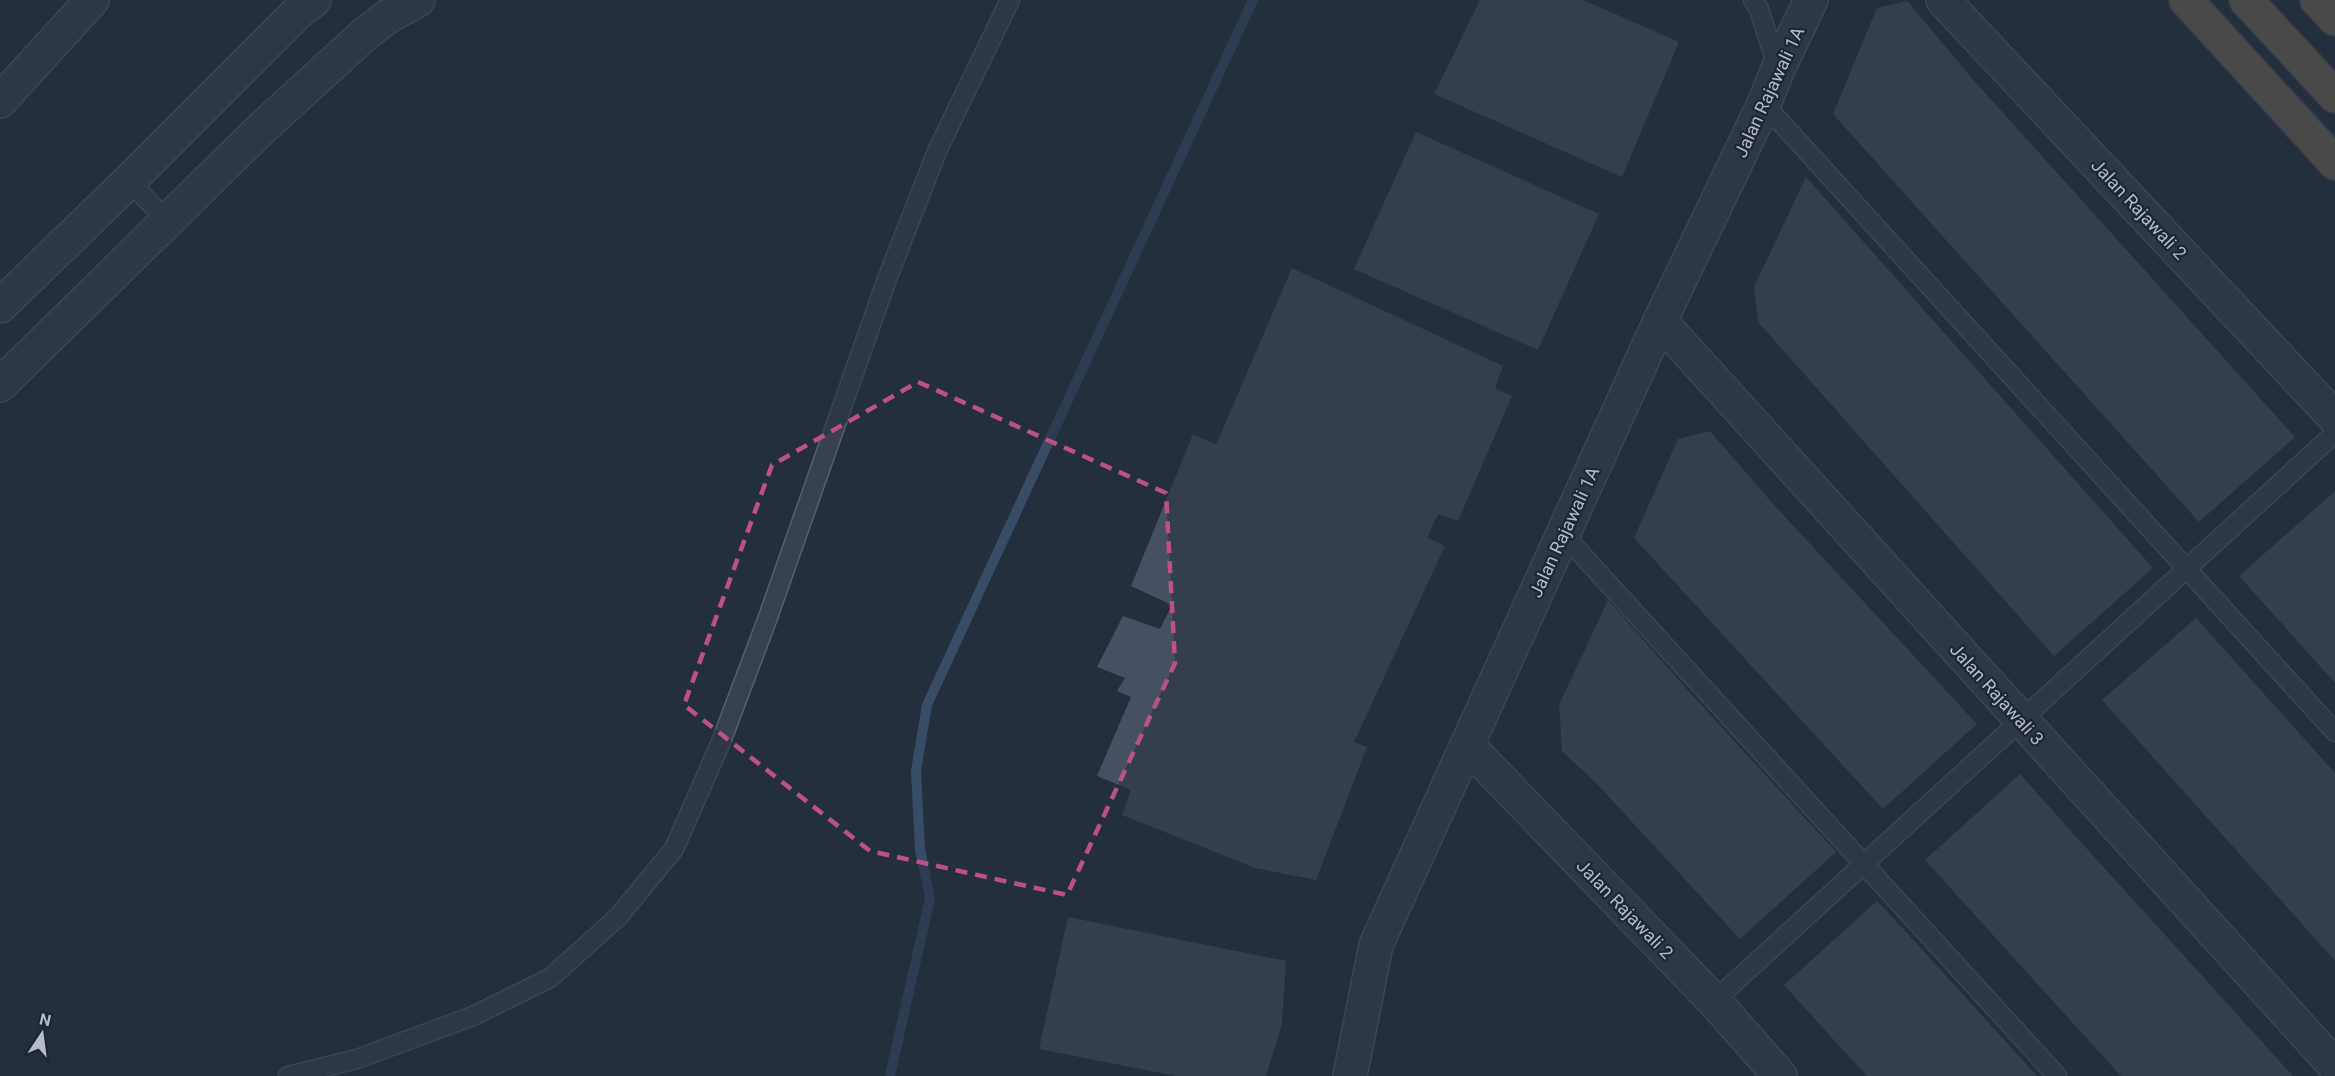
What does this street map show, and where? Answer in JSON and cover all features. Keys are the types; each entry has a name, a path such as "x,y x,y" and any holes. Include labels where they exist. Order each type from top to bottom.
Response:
{"highway":[{"path":"2186,0 2335,163"},
{"path":"2247,0 2335,96"},
{"path":"2317,0 2335,19"}],"street":[{"path":"0,101 92,0"},
{"path":"0,306 300,10 314,0"},
{"path":"0,385 261,129 365,34 387,17 418,0"},
{"name":"Jalan Rajawali 1A","path":"1350,1076 1376,945 1660,321 1811,0"},
{"name":"Jalan Rajawali 2","path":"1943,0 2335,418"},
{"name":"Jalan Rajawali 3","path":"1660,321 2335,1066"},
{"name":"Jalan Rajawali 2","path":"1467,745 1714,1001 1780,1076"}],"lane":[{"path":"288,1076 357,1059 473,1016 550,978 618,917 674,849 721,742 828,451 887,279 938,149 1010,0"},
{"path":"1753,0 1759,9 1778,69"},
{"path":"1764,104 2335,732"},
{"path":"129,181 168,222"},
{"path":"1714,1001 2335,433"},
{"path":"1563,534 2057,1076"}],"highlighted area":[{"path":"918,382 1166,493 1175,663 1067,895 870,851 684,705 772,465"}],"building":[{"path":"1480,0 1583,0 1679,42 1622,177 1434,94"},
{"path":"1907,1 1977,84 2295,437 2199,522 1833,114 1877,8"},
{"path":"1416,132 1599,214 1538,350 1354,269"},
{"path":"1806,177 2153,568 2054,656 1758,322 1754,287"},
{"path":"1292,268 1503,366 1495,388 1512,396 1458,521 1438,514 1427,538 1445,546 1354,742 1367,747 1316,880 1255,868 1122,815 1131,790 1097,776 1131,697 1117,691 1125,678 1097,667 1123,616 1160,629 1172,605 1131,586 1193,434 1216,445"},
{"path":"1710,431 1774,505 1977,724 1883,809 1634,538 1678,439"},
{"path":"2335,491 2335,683 2239,576"},
{"path":"1608,600 1836,852 1740,939 1597,784 1562,751 1559,705"},
{"path":"2196,618 2335,773 2335,961 2102,700"},
{"path":"2020,774 2293,1076 2121,1076 1925,860"},
{"path":"1877,901 2037,1076 1867,1076 1842,1049 1784,985"},
{"path":"1068,917 1286,961 1282,1024 1266,1076 1176,1076 1039,1049"}],"waterway":[{"path":"890,1076 930,898 920,849 916,771 927,705 1253,0"}]}
